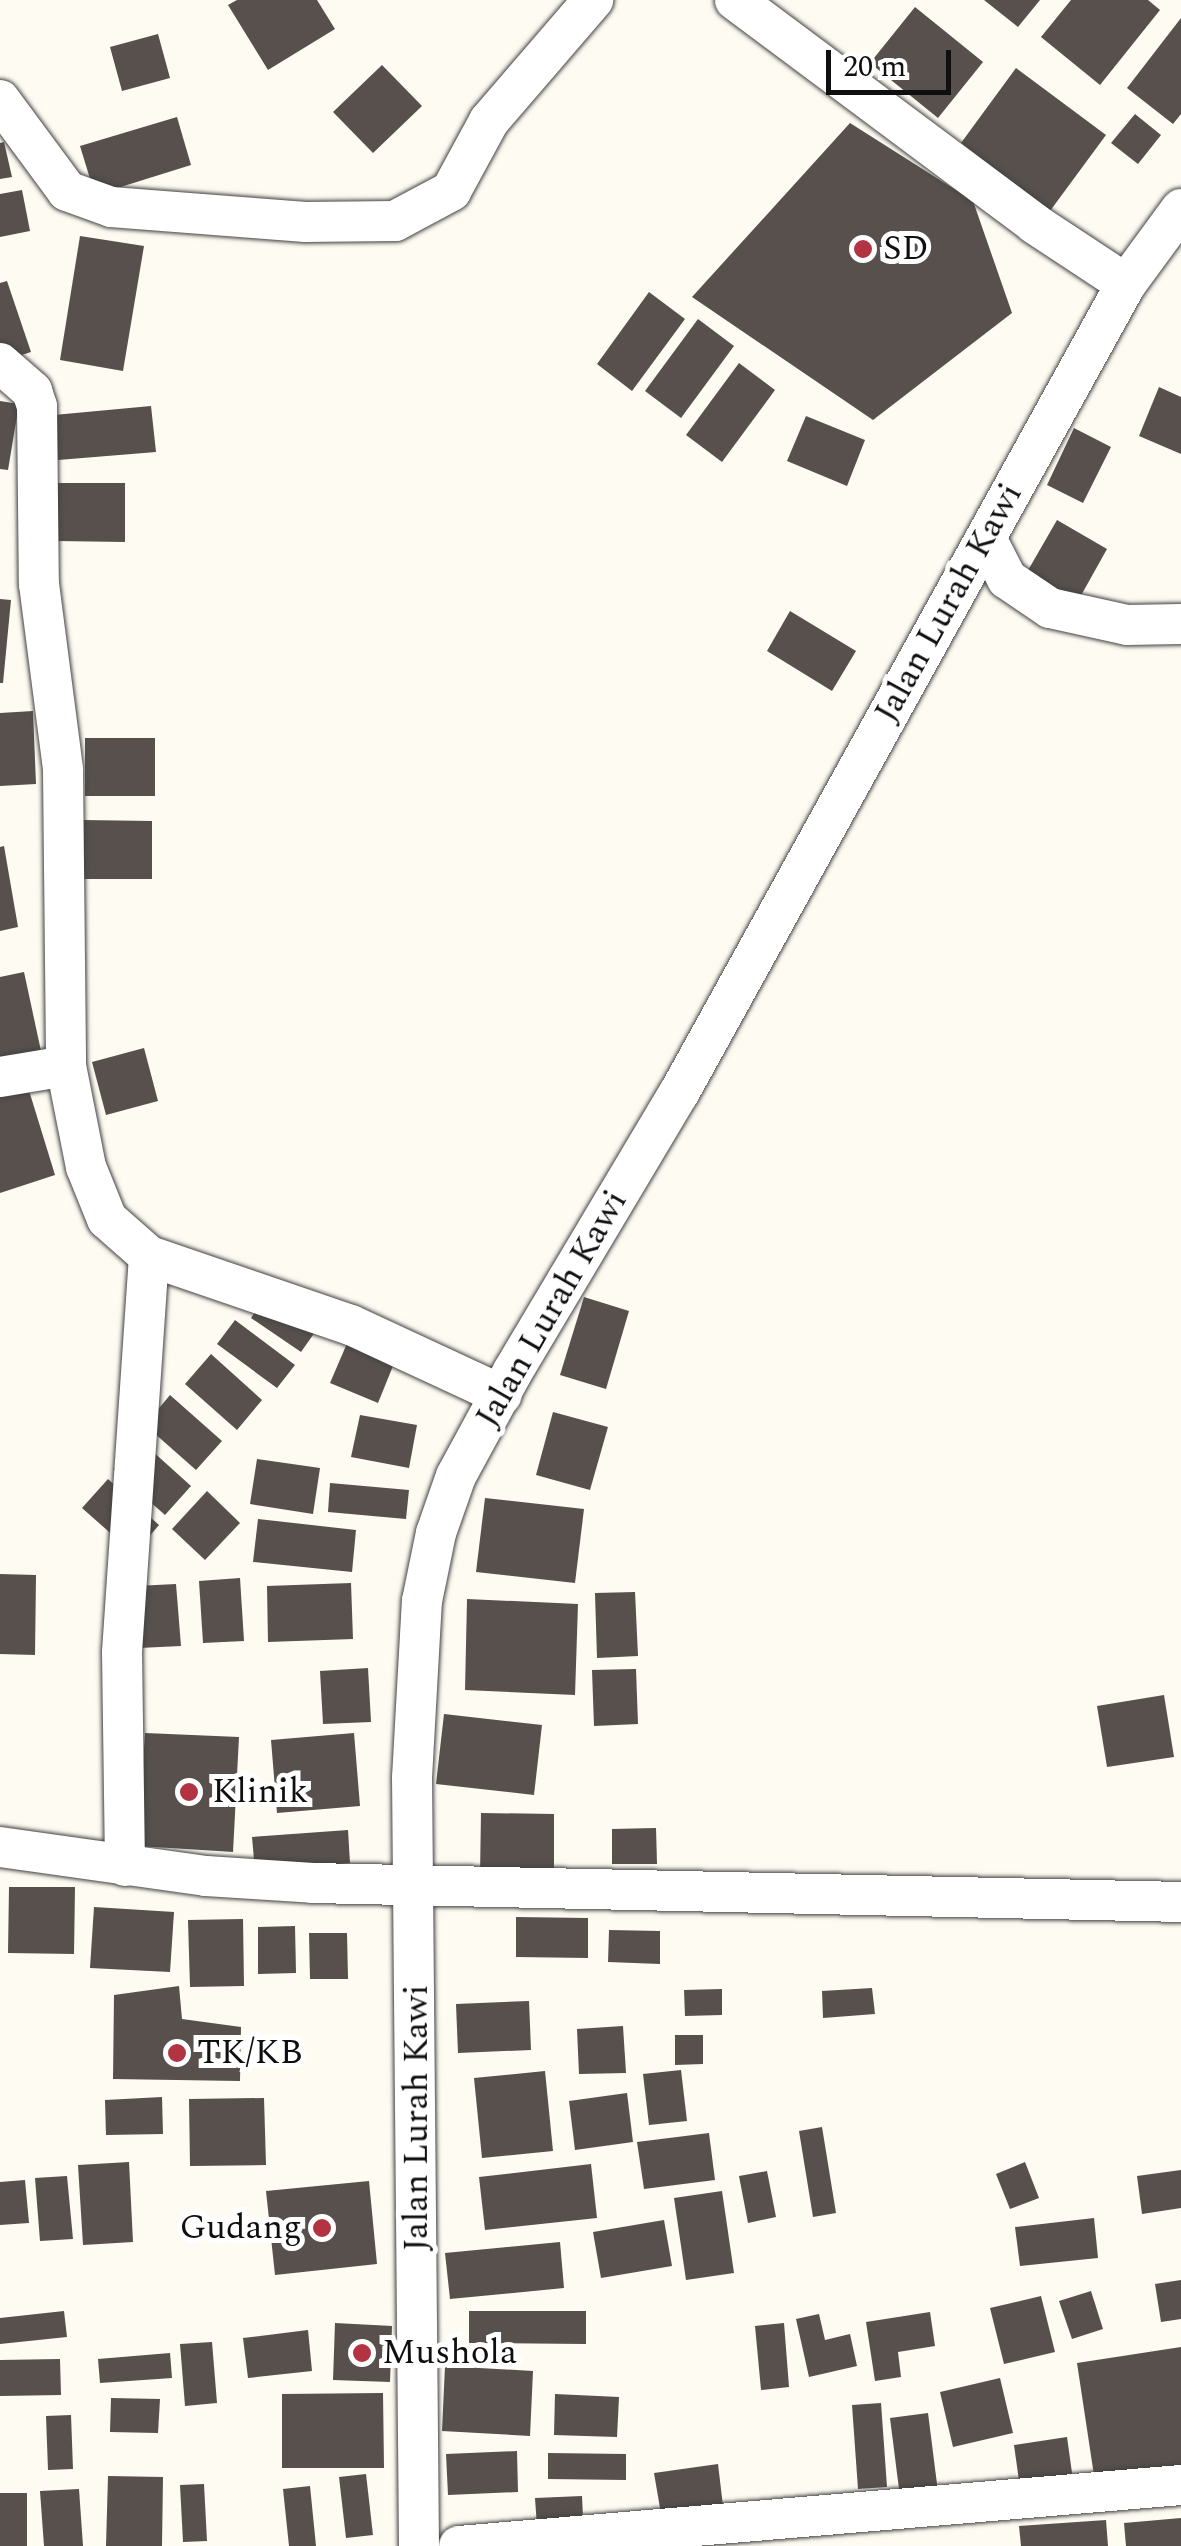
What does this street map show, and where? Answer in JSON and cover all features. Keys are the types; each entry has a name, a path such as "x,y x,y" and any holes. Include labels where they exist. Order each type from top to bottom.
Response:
{"street":[{"path":"0,100 67,191 111,207 306,222 395,221 451,191 489,121 592,0"},
{"path":"734,0 1034,224 1126,284"},
{"name":"Jalan Lurah Kawi","path":"419,2546 416,1887 412,1778 422,1601 456,1476 679,1093 1126,284 1181,209"},
{"path":"0,363 32,390 37,406 40,584 63,770 66,1066 86,1167 107,1220 149,1256 351,1325 502,1395"},
{"path":"986,538 1007,580 1050,608 1128,626 1181,624"},
{"path":"0,1077 66,1066"},
{"path":"126,1866 122,1652 149,1256"},
{"path":"0,1847 126,1866 416,1887 1181,1902"},
{"path":"460,2546 1181,2485"}],"building":[{"path":"237,0 317,0 335,29 268,70 228,5"},
{"path":"984,0 1040,0 1018,27"},
{"path":"1071,0 1148,0 1160,10 1100,85 1041,37"},
{"path":"915,7 983,62 938,118 870,63"},
{"path":"1181,18 1181,114 1173,124 1127,88"},
{"path":"158,34 170,78 122,91 110,47"},
{"path":"382,65 422,106 373,153 333,112"},
{"path":"1016,68 1106,135 1050,211 961,143"},
{"path":"1135,114 1161,135 1138,164 1111,143"},
{"path":"177,117 191,165 95,195 80,146"},
{"name":"SD","path":"850,123 973,201 1012,313 873,420 692,297"},
{"path":"4,142 12,177 0,179 0,143"},
{"path":"22,190 30,231 0,237 0,194"},
{"path":"80,236 144,246 123,371 60,360"},
{"path":"7,281 31,352 0,362 0,283"},
{"path":"649,292 685,319 632,391 597,364"},
{"path":"698,319 734,346 681,418 645,391"},
{"path":"739,363 775,390 722,462 686,435"},
{"path":"1159,387 1181,397 1181,454 1139,436"},
{"path":"0,401 19,404 8,470 0,469"},
{"path":"151,406 156,452 58,460 54,415"},
{"path":"806,416 865,440 847,486 787,461"},
{"path":"1074,428 1111,447 1083,503 1047,485"},
{"path":"56,483 125,483 125,542 56,541"},
{"path":"1057,520 1107,549 1074,608 1023,579"},
{"path":"0,599 11,600 3,683 0,683"},
{"path":"790,611 856,651 832,691 767,651"},
{"path":"33,711 36,784 0,786 0,713"},
{"path":"85,738 155,738 155,796 85,796"},
{"path":"83,820 152,821 152,879 82,879"},
{"path":"4,846 18,927 0,931 0,847"},
{"path":"24,972 41,1051 0,1060 0,977"},
{"path":"144,1048 158,1101 106,1115 92,1062"},
{"path":"27,1084 55,1175 0,1193 0,1092"},
{"path":"269,1291 320,1325 301,1352 251,1318"},
{"path":"584,1297 629,1311 606,1389 560,1375"},
{"path":"235,1320 295,1365 277,1388 217,1344"},
{"path":"348,1341 395,1361 378,1403 330,1383"},
{"path":"211,1354 262,1400 237,1430 185,1384"},
{"path":"170,1395 222,1441 196,1470 145,1425"},
{"path":"553,1412 608,1427 590,1490 536,1475"},
{"path":"360,1415 417,1425 409,1468 351,1457"},
{"path":"140,1440 191,1486 165,1515 113,1469"},
{"path":"257,1459 320,1468 313,1514 250,1504"},
{"path":"108,1479 159,1525 134,1554 82,1508"},
{"path":"330,1483 409,1490 406,1519 328,1512"},
{"path":"207,1491 240,1523 205,1560 172,1529"},
{"path":"485,1498 584,1509 575,1583 476,1572"},
{"path":"258,1519 356,1530 352,1572 253,1562"},
{"path":"0,1574 36,1575 35,1655 0,1654"},
{"path":"240,1578 244,1641 203,1643 199,1581"},
{"path":"351,1583 353,1639 268,1642 267,1586"},
{"path":"176,1584 181,1646 139,1648 136,1586"},
{"path":"635,1592 638,1656 597,1658 595,1593"},
{"path":"467,1599 578,1604 575,1695 465,1690"},
{"path":"368,1668 371,1722 323,1724 320,1671"},
{"path":"636,1669 638,1724 594,1726 592,1670"},
{"path":"1164,1695 1174,1757 1107,1767 1097,1706"},
{"path":"444,1714 542,1725 534,1795 436,1784"},
{"name":"Klinik","path":"145,1733 239,1737 233,1852 138,1846"},
{"path":"354,1733 360,1806 277,1813 271,1740"},
{"path":"481,1813 554,1814 554,1877 480,1875"},
{"path":"656,1828 657,1864 612,1864 612,1829"},
{"path":"348,1830 350,1863 255,1871 252,1837"},
{"path":"9,1887 75,1887 74,1954 8,1953"},
{"path":"94,1907 174,1912 170,1972 90,1968"},
{"path":"516,1917 588,1918 588,1958 516,1957"},
{"path":"243,1919 244,1986 190,1987 188,1920"},
{"path":"295,1926 296,1973 258,1974 258,1927"},
{"path":"609,1930 660,1931 660,1964 608,1962"},
{"path":"309,1933 347,1933 348,1979 310,1979"},
{"name":"TK/KB","path":"179,1986 182,2019 241,2027 240,2081 113,2079 114,1995"},
{"path":"872,1988 875,2014 823,2018 822,1991"},
{"path":"722,1989 722,2015 685,2016 684,1990"},
{"path":"529,2001 531,2050 458,2053 456,2004"},
{"path":"623,2026 626,2073 579,2074 577,2029"},
{"path":"675,2035 703,2035 703,2064 675,2065"},
{"path":"681,2070 687,2121 649,2125 643,2074"},
{"path":"545,2071 553,2151 482,2158 474,2078"},
{"path":"627,2093 633,2142 575,2150 569,2101"},
{"path":"162,2097 163,2134 106,2135 105,2100"},
{"path":"264,2098 266,2165 190,2166 189,2099"},
{"path":"822,2127 836,2213 813,2217 799,2131"},
{"path":"709,2133 715,2180 644,2189 637,2142"},
{"path":"129,2162 133,2242 83,2245 78,2165"},
{"path":"1025,2162 1039,2198 1010,2209 996,2174"},
{"path":"591,2164 597,2218 485,2230 479,2177"},
{"path":"1181,2170 1181,2208 1142,2214 1137,2176"},
{"path":"767,2171 776,2217 748,2223 739,2176"},
{"path":"67,2176 73,2239 40,2241 35,2178"},
{"path":"25,2180 29,2223 0,2225 0,2182"},
{"name":"Gudang","path":"369,2181 377,2264 275,2275 266,2191"},
{"path":"722,2191 734,2273 686,2280 674,2198"},
{"path":"1094,2218 1098,2258 1020,2266 1015,2227"},
{"path":"664,2220 672,2266 601,2278 593,2232"},
{"path":"560,2242 564,2288 450,2299 445,2253"},
{"path":"1181,2280 1181,2319 1161,2322 1155,2284"},
{"path":"1091,2291 1103,2329 1072,2339 1059,2301"},
{"path":"1041,2296 1055,2352 1004,2364 990,2308"},
{"path":"64,2311 67,2337 0,2344 0,2318"},
{"path":"469,2311 586,2311 586,2344 469,2343"},
{"path":"930,2312 935,2346 898,2352 901,2377 875,2381 866,2322"},
{"path":"819,2314 825,2340 850,2334 857,2366 809,2377 796,2319"},
{"name":"Mushola","path":"335,2323 392,2326 390,2382 333,2380"},
{"path":"784,2323 789,2387 761,2390 755,2326"},
{"path":"308,2330 312,2371 248,2378 243,2338"},
{"path":"212,2342 217,2403 185,2406 180,2344"},
{"path":"1181,2347 1181,2469 1095,2482 1077,2363"},
{"path":"170,2353 172,2378 100,2383 98,2359"},
{"path":"60,2359 61,2395 0,2396 0,2360"},
{"path":"445,2366 533,2371 530,2436 442,2431"},
{"path":"1000,2378 1013,2433 953,2447 940,2392"},
{"path":"383,2393 384,2468 282,2468 282,2394"},
{"path":"555,2394 619,2397 617,2437 554,2435"},
{"path":"111,2398 160,2399 158,2433 110,2432"},
{"path":"881,2403 887,2487 858,2489 852,2405"},
{"path":"928,2413 938,2492 900,2497 890,2418"},
{"path":"71,2415 73,2469 48,2470 46,2416"},
{"path":"1067,2437 1073,2480 1020,2488 1014,2445"},
{"path":"517,2451 518,2492 448,2495 446,2454"},
{"path":"548,2453 626,2454 626,2480 548,2479"},
{"path":"718,2464 723,2506 661,2514 654,2473"},
{"path":"366,2474 373,2535 346,2538 339,2477"},
{"path":"108,2476 163,2477 162,2546 106,2546"},
{"path":"204,2484 207,2541 183,2542 180,2485"},
{"path":"310,2486 316,2546 289,2546 283,2489"},
{"path":"79,2489 83,2546 44,2546 40,2491"},
{"path":"0,2493 27,2493 27,2546 0,2546"},
{"path":"582,2496 584,2539 538,2541 535,2498"},
{"path":"1181,2518 1181,2546 1126,2546 1124,2523"},
{"path":"1106,2520 1108,2546 1021,2546 1019,2526"}],"place":[{"name":"SD","path":"863,249"},
{"name":"Klinik","path":"189,1792"},
{"name":"TK/KB","path":"177,2053"},
{"name":"Gudang","path":"322,2228"},
{"name":"Mushola","path":"362,2353"}]}
